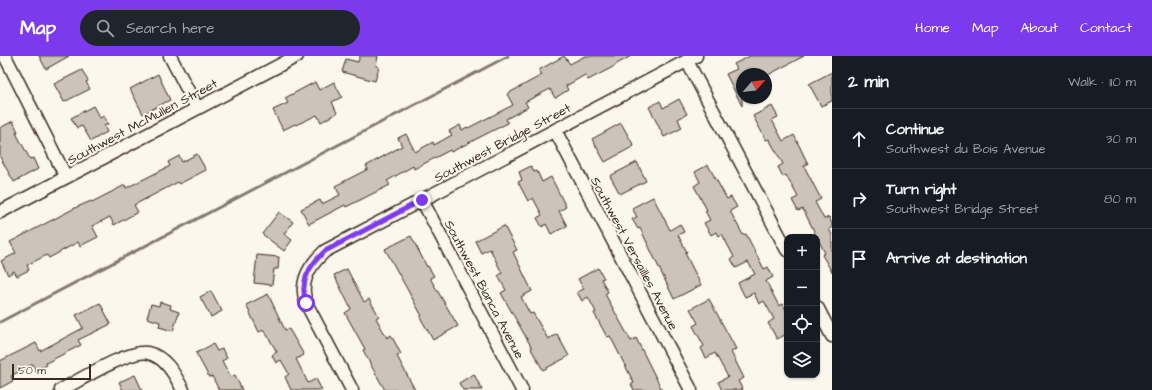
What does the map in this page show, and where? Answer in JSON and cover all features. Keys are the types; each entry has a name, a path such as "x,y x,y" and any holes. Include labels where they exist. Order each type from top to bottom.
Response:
{"street":[{"path":"5,56 66,177"},
{"path":"170,56 197,108"},
{"name":"Southwest McMullen Street","path":"0,212 297,56"},
{"path":"691,58 784,244"},
{"name":"Southwest Bridge Street","path":"352,390 306,303 304,287 308,272 315,260 325,251 691,58"},
{"name":"Southwest Versailles Avenue","path":"555,130 691,390"},
{"name":"Southwest Bianca Avenue","path":"422,200 522,390"},
{"path":"820,313 832,336"},
{"path":"61,390 121,359 138,353 148,353 161,359 173,372 183,390"}],"building":[{"path":"39,56 69,56 46,69"},
{"path":"360,56 378,56 376,66 379,67 375,81 342,72 346,59 358,62"},
{"path":"564,56 570,64 585,56 631,56 588,80 585,75 566,86 568,90 555,98 550,89 525,102 528,107 506,119 508,123 451,152 450,150 414,169 413,166 387,181 390,185 346,207 345,205 309,224 301,209 320,200 322,204 340,195 335,186 368,169 366,166 402,146 398,138 406,134 415,152 433,142 434,145 452,135 449,131 460,125 462,130 467,127 468,128 513,105 507,94 542,75 539,70"},
{"path":"750,56 804,56 772,73 772,68 736,68 734,64"},
{"path":"736,69 736,94 726,74"},
{"path":"82,70 88,81 86,82 90,89 64,102 54,84"},
{"path":"832,72 832,101 821,106 809,84"},
{"path":"158,74 170,100 143,114 130,89"},
{"path":"315,82 319,90 334,82 342,97 332,102 337,113 321,122 317,115 283,130 273,110 288,103 285,98"},
{"path":"679,99 687,114 678,119 682,128 664,137 649,107 660,101 663,108"},
{"path":"93,106 100,118 104,116 108,124 104,126 107,132 91,141 82,126 77,128 71,118"},
{"path":"772,106 778,117 772,120 783,141 794,135 808,164 804,166 821,199 815,202 824,219 829,217 832,224 832,228 829,229 832,235 832,272 822,255 825,253 820,243 820,234 816,234 803,209 798,211 792,200 798,197 786,175 783,177 778,167 783,164 769,139 766,140 753,116"},
{"path":"13,121 18,132 16,133 30,159 33,158 38,169 14,182 0,157 0,128"},
{"path":"621,123 634,146 605,162 592,139"},
{"path":"197,154 206,170 179,184 178,182 134,205 138,212 114,225 110,217 92,226 98,237 80,246 78,242 49,258 47,255 27,265 29,270 17,276 14,271 8,275 1,261 16,253 10,242 77,207 91,201 92,202 125,185 126,188 170,166 168,162 179,156 182,162"},
{"path":"637,162 646,181 620,194 610,176"},
{"path":"708,165 727,199 731,197 737,207 730,211 743,235 746,234 764,269 768,267 773,277 766,281 779,306 783,304 784,306 784,336 777,339 768,323 774,319 764,301 759,304 754,293 745,297 738,283 755,274 748,262 736,268 731,259 734,257 722,234 719,236 716,232 711,235 704,223 710,220 705,211 707,210 694,186 700,182 695,172"},
{"path":"531,166 534,172 537,171 542,182 551,177 566,207 559,211 567,226 551,234 546,224 542,227 537,218 542,215 533,198 528,201 518,182 522,180 519,172"},
{"path":"653,197 670,230 680,224 684,232 678,235 701,285 674,299 640,228 638,229 632,219 637,217 632,208"},
{"path":"279,212 293,222 284,234 292,240 284,251 262,234"},
{"path":"504,226 517,250 513,252 532,291 521,297 530,314 533,313 548,339 557,334 569,356 543,370 501,293 506,290 498,276 502,273 490,249 481,253 475,241"},
{"path":"411,236 427,267 428,266 434,276 430,278 458,326 433,340 420,317 422,316 385,249"},
{"path":"257,255 279,257 278,269 274,269 272,285 254,283"},
{"path":"598,268 604,278 601,279 608,292 605,294 631,341 636,338 662,390 634,390 631,384 634,383 610,336 607,337 594,313 596,312 588,297 582,301 577,292 584,289 578,279"},
{"path":"347,269 364,302 369,299 379,316 376,318 387,338 391,335 401,354 397,356 415,390 385,390 373,369 363,350 365,349 345,313 351,309 334,275"},
{"path":"211,291 222,311 211,317 200,297"},
{"path":"268,294 285,330 289,329 304,355 296,359 308,383 316,379 322,390 291,390 285,377 289,374 281,360 276,363 272,355 277,352 264,330 259,332 246,305"},
{"path":"709,299 736,349 731,352 744,378 738,381 743,390 722,390 718,382 728,377 715,353 706,358 701,348 704,346 693,326 698,323 690,309"},
{"path":"160,302 171,305 170,309 179,312 173,331 159,327 160,322 147,318 151,304 159,306"},
{"path":"100,303 111,324 78,340 81,345 46,363 47,365 36,371 33,364 11,376 13,381 0,388 0,361 36,343 40,351 83,328 76,315"},
{"path":"213,344 217,351 222,349 227,358 222,361 231,377 235,375 242,390 219,390 212,376 209,377 196,353"},
{"path":"474,374 482,390 463,390 459,383"},
{"path":"135,375 142,390 123,390 119,382"}],"waterway":[{"path":"0,322 508,56"}],"route":[{"path":"306,303 304,287 308,272 315,260 325,251 422,200"}]}
